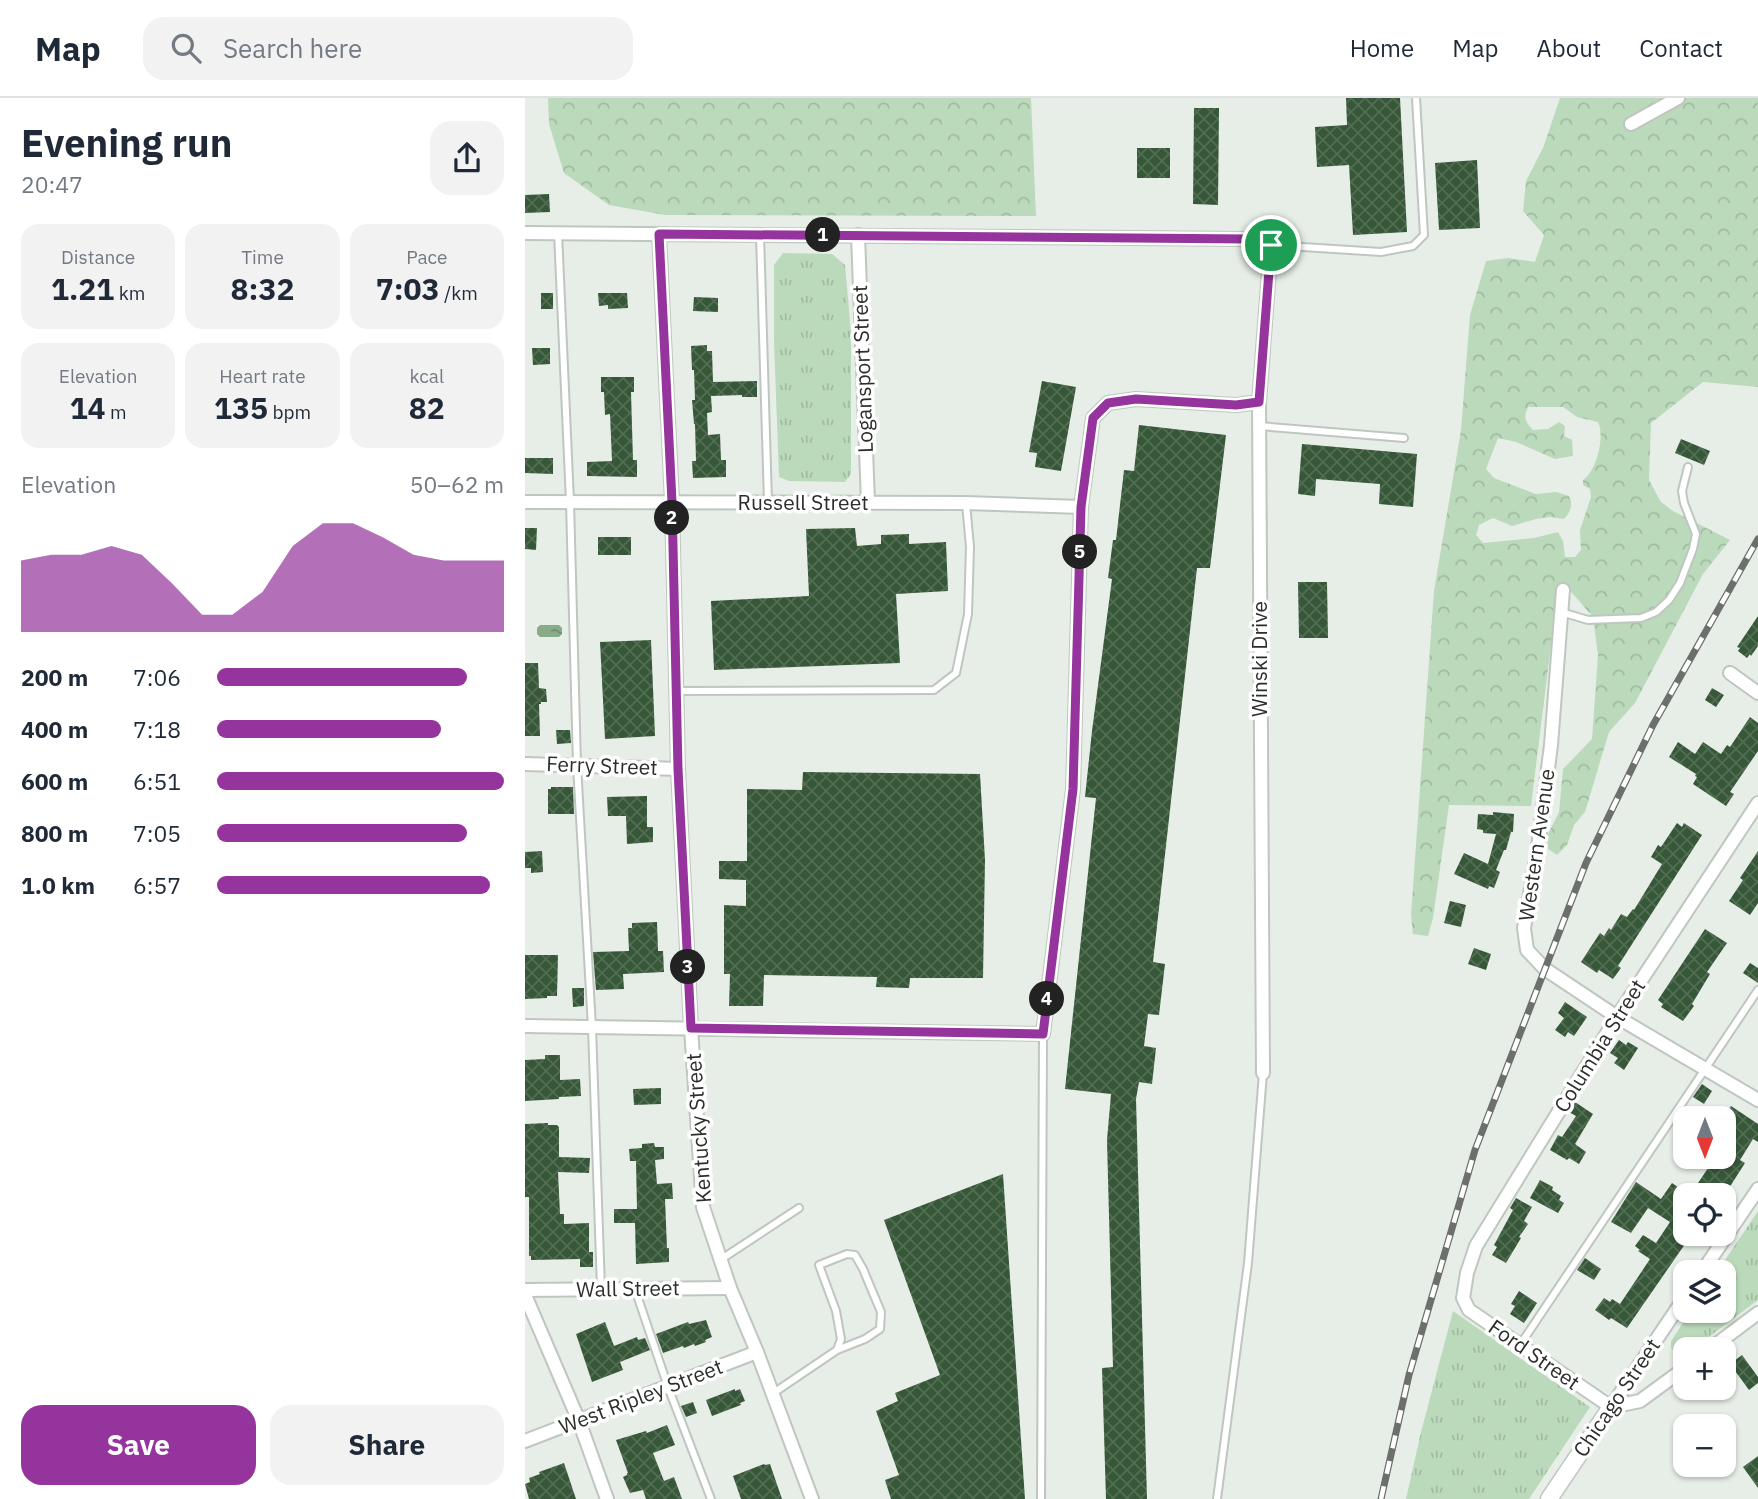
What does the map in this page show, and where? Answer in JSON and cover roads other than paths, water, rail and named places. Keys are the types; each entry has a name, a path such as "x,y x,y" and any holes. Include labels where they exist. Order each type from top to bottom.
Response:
{"street":[{"path":"1631,124 1678,98"},
{"path":"525,233 1248,239 1271,245"},
{"name":"Kentucky Street","path":"659,234 672,502 678,769 703,1207 730,1288 812,1499"},
{"name":"Logansport Street","path":"859,235 868,503"},
{"name":"Winski Drive","path":"1263,1073 1259,402 1271,245"},
{"path":"525,1026 1043,1034 1073,789 1081,507 1093,418 1108,403 1136,399 1236,405 1259,402"},
{"name":"Russell Street","path":"525,502 965,503 1081,507"},
{"name":"Western Avenue","path":"1563,590 1551,745 1524,928 1527,950 1545,969 1618,1017 1758,1100"},
{"path":"1730,673 1758,693"},
{"name":"Ferry Street","path":"525,764 678,769"},
{"name":"Columbia Street","path":"1462,1298 1476,1245 1618,1017 1758,803"},
{"path":"1710,1260 1758,1189"},
{"name":"Wall Street","path":"525,1292 730,1288"},
{"path":"525,1292 579,1421 607,1499"},
{"name":"Ford Street","path":"1462,1298 1469,1310 1611,1408"},
{"path":"1726,1337 1758,1313"},
{"name":"Chicago Street","path":"1549,1499 1673,1315"},
{"name":"West Ripley Street","path":"525,1441 757,1352"},
{"path":"1611,1408 1640,1401 1673,1377"}],"lane":[{"path":"1271,245 1381,252 1413,246 1424,235 1416,98"},
{"path":"558,233 570,502 577,765 592,1027 601,1289"},
{"path":"760,235 768,503"},
{"path":"1259,426 1404,438"},
{"path":"1561,612 1588,620 1641,618 1656,612 1669,600 1685,571 1696,534 1682,491 1688,467"},
{"path":"676,691 934,690 956,673 968,614 969,547 965,503"},
{"path":"1520,1345 1758,990"},
{"path":"1041,1499 1043,1034"},
{"path":"1217,1499 1248,1263 1263,1073"},
{"path":"720,1260 799,1208"},
{"path":"772,1394 837,1350 865,1339 880,1329 881,1311 855,1255 847,1254 819,1265 836,1311 841,1339 837,1350"},
{"path":"635,1289 668,1387 711,1499"}],"water":[{"path":"540,625 559,625 562,634 559,637 540,637 537,628"}],"railway":[{"path":"1381,1499 1409,1375 1475,1150 1586,863 1653,725 1758,539"}]}
